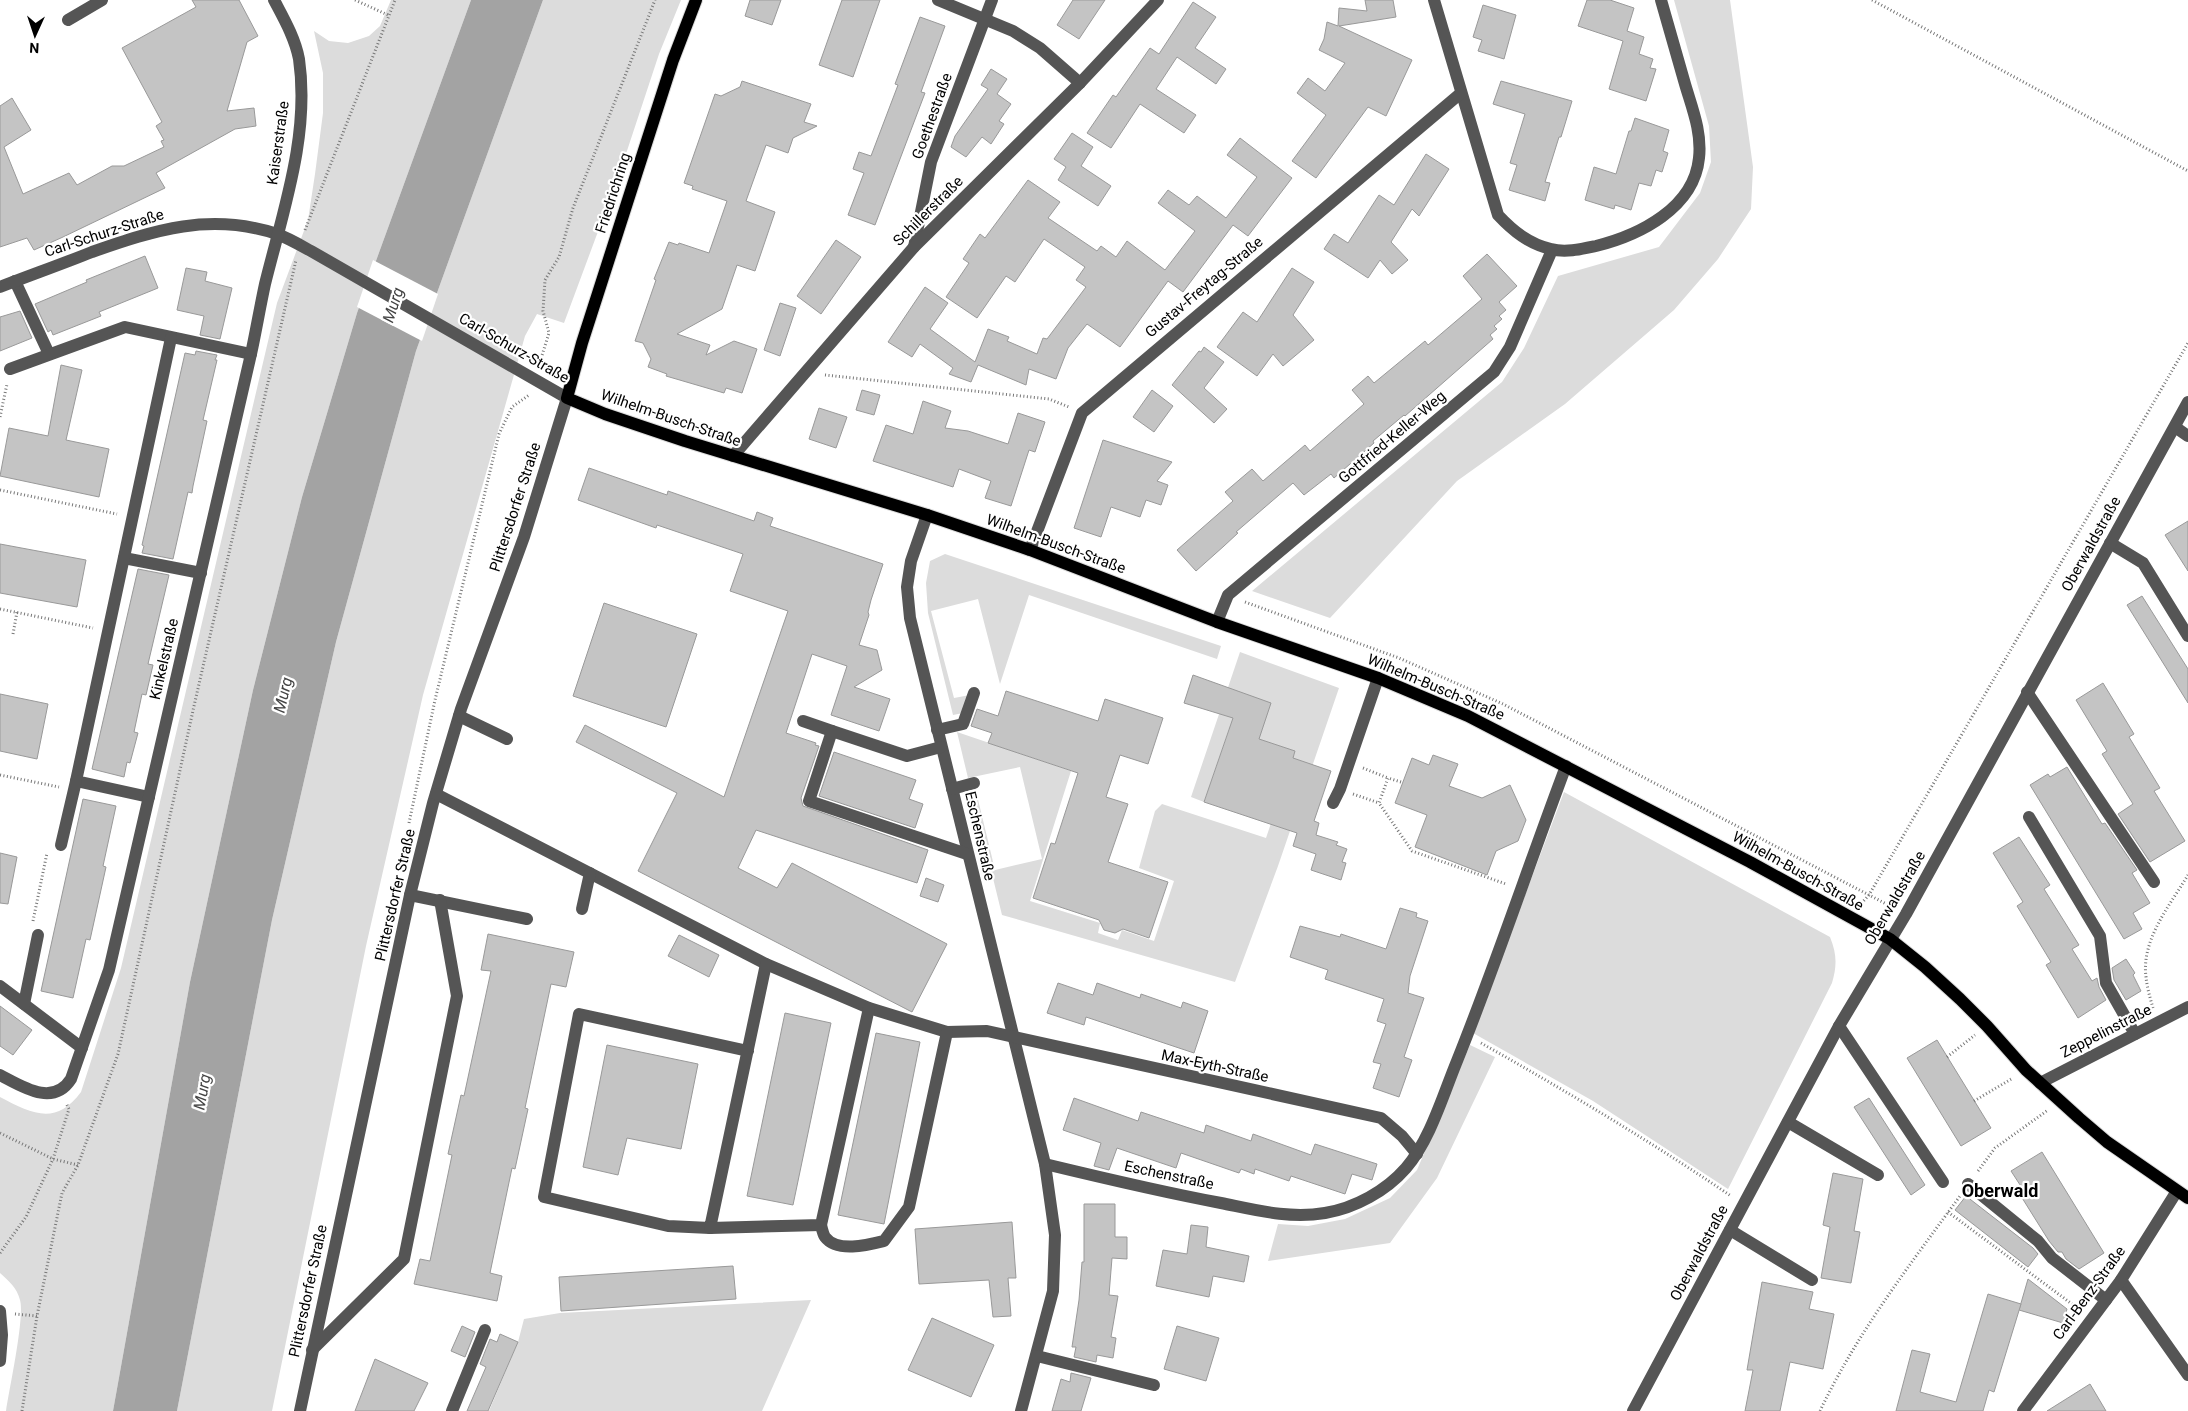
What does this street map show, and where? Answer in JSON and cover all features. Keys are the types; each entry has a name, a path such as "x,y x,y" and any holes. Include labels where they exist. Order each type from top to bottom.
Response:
{"main road":[{"name":"Friedrichring","path":"567,398 582,343 673,60 696,0"},
{"name":"Wilhelm-Busch-Straße","path":"567,398 605,414 733,456 927,515 1030,550 1217,622 1378,678 1468,716 1750,862 1890,939 1925,967 1987,1026 2026,1070 2060,1102 2107,1142 2183,1195"}],"street":[{"path":"68,20 102,0"},
{"name":"Kaiserstraße","path":"274,0 292,34 299,58 302,87 301,120 279,235"},
{"path":"938,0 986,18 1013,31 1040,48 1080,84"},
{"name":"Goethestraße","path":"914,247 931,162 992,0"},
{"name":"Schillerstraße","path":"733,456 914,247 1080,84 1158,0"},
{"path":"1434,0 1498,215 1513,232 1531,242 1552,250 1580,249 1614,241 1640,231 1665,214 1692,184 1700,158 1699,132 1660,0"},
{"name":"Gustav-Freytag-Straße","path":"1030,550 1082,413 1461,93"},
{"name":"Carl-Schurz-Straße","path":"0,287 143,234 179,226 206,223 235,225 279,235 305,248 509,363 567,398"},
{"name":"Kinkelstraße","path":"64,1088 71,1079 109,970 251,354 265,285 279,235"},
{"name":"Gottfried-Keller-Weg","path":"1217,622 1228,595 1494,372 1510,347 1552,250"},
{"path":"15,281 49,354"},
{"path":"10,369 125,328 251,354"},
{"path":"62,845 171,338"},
{"name":"Plittersdorfer Straße","path":"300,1411 410,895 436,794 459,716 524,537 567,398"},
{"name":"Oberwaldstraße","path":"1633,1411 1839,1026 1906,914 2188,402"},
{"path":"2175,427 2188,436"},
{"name":"Eschenstraße","path":"927,515 911,561 907,587 910,618 1045,1164 1055,1235 1053,1291 1021,1411"},
{"path":"2110,543 2143,563 2188,636"},
{"path":"124,558 201,573"},
{"path":"1333,803 1340,789 1378,678"},
{"path":"2027,692 2154,882"},
{"path":"937,730 963,724 974,693"},
{"path":"459,716 507,739"},
{"path":"803,721 907,756 942,747"},
{"path":"832,730 809,801 967,854"},
{"name":"Eschenstraße","path":"1045,1164 1170,1193 1287,1216 1326,1213 1358,1203 1385,1187 1405,1169 1417,1154 1467,1035 1566,766"},
{"path":"952,789 974,783"},
{"path":"75,786 149,797"},
{"name":"Max-Eyth-Straße","path":"436,794 766,964 869,1008 947,1032 987,1031 1015,1039 1381,1118 1402,1136 1417,1154"},
{"path":"2029,817 2100,936 2106,983 2135,1034"},
{"path":"582,908 590,873"},
{"path":"410,895 527,919"},
{"path":"312,1350 404,1259 457,996 440,900"},
{"path":"24,1004 38,935"},
{"path":"710,1228 766,964"},
{"path":"0,986 82,1048"},
{"name":"Zeppelinstraße","path":"2040,1083 2188,1007"},
{"path":"869,1008 821,1226 825,1237 834,1244 855,1247 884,1241 909,1207 947,1032"},
{"path":"748,1051 579,1014 544,1197 668,1226 710,1228 821,1226"},
{"path":"1839,1026 1943,1182"},
{"path":"0,1076 38,1093 53,1094 64,1088"},
{"path":"1788,1122 1878,1176"},
{"path":"1968,1184 2038,1241 2052,1258 2106,1300"},
{"name":"Carl-Benz-Straße","path":"2028,1409 2183,1195"},
{"path":"1730,1230 1812,1280"},
{"path":"2121,1280 2188,1375"},
{"path":"0,1311 2,1335 0,1361"},
{"path":"452,1411 485,1330"},
{"path":"1037,1356 1154,1385"}],"path":[{"path":"354,0 388,15"},
{"path":"22,1411 37,1316 62,1193 78,1166 118,1054 196,696 305,248 395,0"},
{"path":"543,311 545,280 560,257 574,208 655,0"},
{"path":"1872,0 2188,171"},
{"path":"1849,918 1869,895 2188,344"},
{"path":"0,417 10,369"},
{"path":"805,373 1049,399 1082,413"},
{"path":"0,490 133,518"},
{"path":"1228,595 1399,658 1504,704 1906,914"},
{"path":"0,609 109,631"},
{"path":"13,634 17,612"},
{"path":"1349,763 1401,782"},
{"path":"0,775 75,786"},
{"path":"1379,803 1388,778"},
{"path":"1340,789 1379,803 1412,851 1521,890"},
{"path":"38,935 31,934 49,843 62,845"},
{"path":"2156,1023 2145,976 2147,954 2154,931 2188,875"},
{"path":"1947,1057 1987,1026"},
{"path":"1467,1035 1668,1153 1743,1205"},
{"path":"1974,1101 2026,1070"},
{"path":"0,1251 26,1217 53,1159 69,1109 64,1088"},
{"path":"1820,1411 1833,1384 1878,1308 1995,1148 2060,1102"},
{"path":"0,1133 53,1159 78,1166"},
{"path":"1948,1212 2092,1319"}],"shaded area":[{"path":"391,0 471,0 357,313 302,497 253,690 190,982 113,1411 6,1411 19,1337 21,1309 20,1300 15,1288 0,1273 0,1097 33,1112 43,1114 62,1110 72,1103 81,1092 121,968 277,303 308,220 323,113 323,73 314,31 329,41 348,43 369,36 380,26"},
{"path":"543,0 681,0 659,54 619,175 564,323 537,314 525,336 423,695 366,946 272,1411 177,1411 272,920 336,642 416,351"},
{"path":"1674,0 1730,0 1753,167 1751,209 1718,259 1674,310 1565,404 1457,481 1330,618 1252,591 1502,382 1524,348 1558,276 1659,247 1700,193 1711,162 1709,126"},
{"path":"945,554 1221,646 1217,659 1029,595 1000,684 978,599 931,611 954,698 970,695 963,713 953,715 928,613 926,583 930,561"},
{"path":"1240,652 1339,688 1278,866 1235,982 1002,915 971,788 975,787 995,870 1042,859 1020,767 968,778 957,732 1071,771 1030,901 1100,923 1098,933 1118,940 1122,930 1154,941 1174,881 1139,868 1155,811 1162,804 1266,838 1295,752 1229,729 1204,802 1191,797"},
{"path":"1564,792 1830,937 1835,960 1832,983 1728,1189 1593,1101 1473,1033"},
{"path":"1470,1045 1495,1057 1437,1178 1390,1243 1268,1261 1278,1224 1308,1226 1345,1219 1390,1198 1417,1170"},
{"path":"811,1300 762,1411 489,1411 518,1342 524,1319 560,1313"}],"water":[{"name":"Murg","path":"471,0 543,0 416,351 336,642 272,920 177,1411 113,1411 190,982 253,690 302,497 357,313"}],"pier":[{"path":"373,260 438,294 422,341 357,307"}],"building":[{"path":"192,0 239,0 258,36 247,42 227,111 254,108 256,126 235,129 156,173 165,188 63,237 34,250 27,238 0,247 0,106 12,98 31,130 4,147 23,194 69,173 77,185 112,166 124,166 164,147 161,141 164,140 156,126 162,122 122,48 196,7"},
{"path":"750,0 781,0 772,25 745,16"},
{"path":"842,0 880,0 853,77 819,65"},
{"path":"1073,0 1105,0 1079,39 1057,25"},
{"path":"1365,0 1393,0 1396,17 1339,26 1412,60 1386,116 1368,107 1316,178 1292,161 1326,115 1297,93 1308,78 1325,91 1345,63 1319,50 1324,39 1327,22 1338,26 1339,8 1367,11"},
{"path":"1587,0 1610,0 1634,8 1627,31 1644,37 1639,54 1653,59 1650,68 1656,69 1646,101 1609,89 1623,41 1578,26"},
{"path":"1193,2 1216,17 1195,48 1226,69 1216,84 1177,57 1156,89 1196,115 1184,133 1140,104 1111,148 1087,133 1113,95 1116,97 1150,48 1159,54"},
{"path":"1483,5 1516,15 1504,59 1478,51 1482,40 1473,37"},
{"path":"920,17 945,26 921,92 925,93 875,225 848,215 864,173 853,169 859,152 871,156 898,85 895,84"},
{"path":"991,69 1007,79 997,94 1011,104 999,121 1004,124 991,144 982,137 966,157 951,147 955,136 988,89 981,85"},
{"path":"742,81 811,104 804,122 817,126 793,138 788,153 766,145 746,201 775,212 755,271 737,265 722,309 677,334 710,345 706,355 734,341 757,349 742,393 726,388 724,393 666,376 667,374 648,367 651,359 643,343 635,341 656,280 654,279 669,242 678,245 679,243 709,253 727,201 692,189 693,186 684,183 715,94 721,96 740,87"},
{"path":"1501,81 1572,101 1545,182 1550,183 1545,201 1509,190 1517,165 1510,163 1525,114 1493,104"},
{"path":"1635,118 1669,130 1663,151 1668,153 1662,172 1656,170 1651,186 1639,183 1631,210 1615,205 1614,209 1585,200 1594,167 1616,174 1629,131 1631,131"},
{"path":"1072,133 1093,147 1081,166 1111,186 1098,206 1058,180 1066,167 1054,159"},
{"path":"1240,138 1292,178 1248,236 1233,225 1183,292 1168,281 1120,347 1087,324 1068,348 1056,379 1029,369 1026,385 978,365 971,382 949,374 953,368 920,344 912,357 888,342 925,287 948,303 930,329 975,362 988,329 1009,337 1007,341 1037,354 1043,338 1047,339 1086,287 1076,280 1085,267 1044,239 1015,282 1006,276 977,318 946,297 969,263 963,259 980,234 985,238 1028,180 1060,202 1048,218 1097,251 1101,246 1116,257 1127,241 1165,270 1195,231 1158,203 1168,190 1189,205 1197,196 1226,218 1257,177 1227,155"},
{"path":"1426,154 1449,169 1419,216 1412,209 1391,242 1408,260 1392,274 1380,260 1368,278 1324,249 1334,234 1348,243 1379,195 1394,205"},
{"path":"836,240 861,257 821,314 797,296"},
{"path":"1487,254 1517,286 1499,302 1506,310 1499,316 1502,319 1494,326 1497,329 1490,335 1493,339 1405,416 1373,441 1374,443 1334,478 1331,474 1304,495 1293,483 1236,532 1238,533 1196,571 1177,550 1233,501 1225,492 1252,469 1263,481 1305,445 1310,451 1364,404 1352,390 1368,376 1374,383 1425,341 1428,345 1482,299 1463,276"},
{"path":"145,256 158,288 99,312 101,316 53,335 51,330 48,332 35,304 87,282 86,280"},
{"path":"186,268 207,272 205,281 232,288 220,339 200,335 204,316 177,310"},
{"path":"1292,268 1314,282 1293,315 1314,340 1283,366 1273,354 1257,376 1217,347 1243,312 1257,322"},
{"path":"780,303 796,308 780,356 764,350"},
{"path":"20,311 32,338 0,351 0,317"},
{"path":"1204,347 1224,362 1204,388 1227,409 1214,423 1172,385"},
{"path":"196,351 217,355 215,360 217,360 203,420 207,421 192,493 188,492 173,559 142,553 144,546 142,545 185,353 195,355"},
{"path":"61,365 82,370 66,440 109,449 99,497 0,476 9,428 48,436"},
{"path":"862,390 880,395 874,415 856,410"},
{"path":"1152,390 1173,406 1154,432 1133,417"},
{"path":"923,401 951,411 945,428 968,431 1008,444 1018,413 1045,422 1035,452 1029,450 1011,506 985,498 991,481 959,469 953,487 873,461 886,425 913,434"},
{"path":"819,408 847,417 836,448 809,439"},
{"path":"1103,440 1172,462 1157,481 1168,485 1161,505 1146,500 1140,517 1111,507 1101,537 1074,528"},
{"path":"589,468 667,495 668,491 754,521 757,512 773,518 770,526 883,564 859,645 877,650 882,670 854,687 890,699 879,731 831,715 847,666 812,654 786,733 816,743 815,745 819,746 801,798 803,806 928,850 917,883 756,830 738,868 777,888 792,863 947,944 912,1012 638,871 677,793 576,742 585,725 724,797 788,611 730,591 743,554 657,525 656,528 578,500"},
{"path":"2188,521 2188,571 2165,535"},
{"path":"0,544 86,560 77,607 0,593"},
{"path":"138,569 169,575 148,664 153,665 146,695 142,694 134,732 138,733 130,763 127,762 124,777 92,769"},
{"path":"2142,596 2188,669 2188,703 2127,605"},
{"path":"604,603 697,634 666,727 573,696"},
{"path":"1193,675 1271,703 1259,739 1295,751 1293,758 1331,771 1314,821 1319,823 1316,835 1338,842 1336,845 1347,849 1342,862 1346,863 1341,880 1311,870 1316,854 1293,846 1297,833 1204,802 1233,718 1184,703"},
{"path":"2103,683 2134,734 2129,737 2160,788 2154,791 2185,841 2150,862 2118,814 2133,804 2102,754 2107,751 2076,700"},
{"path":"1006,691 1098,721 1105,699 1163,718 1148,764 1120,755 1106,797 1128,804 1108,862 1168,882 1149,938 1123,929 1115,933 1104,930 1099,920 1033,898 1051,843 1055,844 1078,773 988,743 992,733 971,726 977,709 998,716"},
{"path":"0,694 48,704 37,759 0,751"},
{"path":"834,752 916,780 909,799 923,804 915,828 819,796"},
{"path":"1433,755 1458,764 1449,786 1482,798 1510,785 1526,820 1518,841 1496,851 1487,875 1415,847 1427,815 1395,803 1412,758 1429,765"},
{"path":"2067,767 2102,824 2105,823 2137,870 2132,873 2150,903 2133,913 2142,929 2124,939 2030,785 2048,774 2050,777"},
{"path":"83,799 116,806 103,866 106,867 90,940 86,939 73,998 41,991"},
{"path":"2019,837 2050,885 2044,889 2079,945 2072,949 2092,981 2097,978 2099,987 2106,1000 2078,1018 2046,965 2051,962 2017,906 2023,902 1993,853"},
{"path":"0,853 17,857 8,904 0,903"},
{"path":"926,878 944,885 938,902 920,896"},
{"path":"1400,908 1417,913 1416,917 1428,921 1410,976 1408,993 1424,998 1404,1057 1412,1060 1399,1097 1373,1088 1381,1064 1373,1062 1386,1024 1377,1021 1384,999 1325,979 1328,970 1290,957 1300,926 1340,937 1341,934 1386,949"},
{"path":"488,934 574,952 566,987 551,984 525,1108 528,1109 515,1169 512,1168 490,1273 502,1276 497,1301 414,1284 420,1259 430,1261 452,1155 448,1154 461,1095 464,1096 491,971 481,970"},
{"path":"679,935 719,955 709,977 668,956"},
{"path":"2126,959 2135,973 2133,975 2141,991 2126,1000 2114,980 2112,968"},
{"path":"1058,983 1093,995 1097,983 1140,998 1141,994 1181,1008 1183,1002 1208,1011 1194,1053 1086,1017 1084,1025 1047,1013"},
{"path":"0,1006 32,1030 13,1055 0,1046"},
{"path":"785,1013 831,1023 793,1205 747,1196"},
{"path":"876,1033 920,1042 884,1224 838,1215"},
{"path":"1937,1040 1991,1128 1961,1146 1907,1058"},
{"path":"607,1045 698,1064 681,1149 627,1138 618,1175 583,1167"},
{"path":"1074,1098 1138,1121 1141,1112 1204,1133 1206,1125 1251,1141 1253,1134 1311,1155 1315,1144 1377,1164 1372,1180 1352,1174 1345,1194 1291,1176 1289,1181 1255,1169 1254,1174 1241,1169 1239,1173 1181,1153 1176,1168 1117,1148 1109,1170 1094,1166 1101,1143 1063,1130"},
{"path":"1869,1098 1925,1185 1911,1195 1854,1107"},
{"path":"2042,1152 2104,1253 2079,1269 2066,1259 2062,1252 2058,1252 2049,1241 2019,1193 2024,1191 2011,1171"},
{"path":"1833,1173 1863,1179 1854,1231 1860,1232 1851,1283 1821,1278 1830,1227 1823,1225"},
{"path":"1966,1196 2033,1248 2038,1254 2028,1267 1955,1210"},
{"path":"1084,1204 1115,1204 1115,1237 1127,1237 1127,1259 1112,1258 1109,1295 1118,1296 1111,1337 1116,1338 1113,1358 1097,1355 1096,1362 1074,1357 1076,1347 1072,1347 1082,1262 1084,1262"},
{"path":"1012,1222 1016,1278 1008,1278 1011,1316 993,1317 989,1280 919,1284 915,1229"},
{"path":"1191,1225 1208,1227 1206,1247 1249,1256 1244,1282 1213,1276 1209,1297 1156,1286 1163,1250 1187,1254"},
{"path":"733,1266 736,1299 561,1311 559,1277"},
{"path":"2028,1279 2067,1309 2063,1323 2019,1310"},
{"path":"1762,1282 1813,1292 1809,1309 1834,1314 1823,1369 1790,1362 1780,1411 1745,1411 1753,1370 1747,1370"},
{"path":"1988,1294 2021,1304 1994,1392 1989,1390 1983,1411 1896,1411 1912,1350 1930,1354 1920,1392 1956,1402"},
{"path":"932,1318 994,1345 971,1397 908,1370"},
{"path":"462,1326 475,1332 465,1357 451,1351"},
{"path":"1177,1326 1219,1338 1206,1381 1164,1369"},
{"path":"500,1334 518,1342 488,1411 467,1411 486,1367 480,1364 490,1339 497,1342"},
{"path":"375,1359 428,1383 414,1411 355,1411"},
{"path":"1071,1373 1091,1378 1081,1411 1052,1411 1061,1379 1070,1382"},
{"path":"2090,1384 2106,1411 2047,1411"}],"district":[{"name":"Oberwald","path":"2000,1190"}]}
